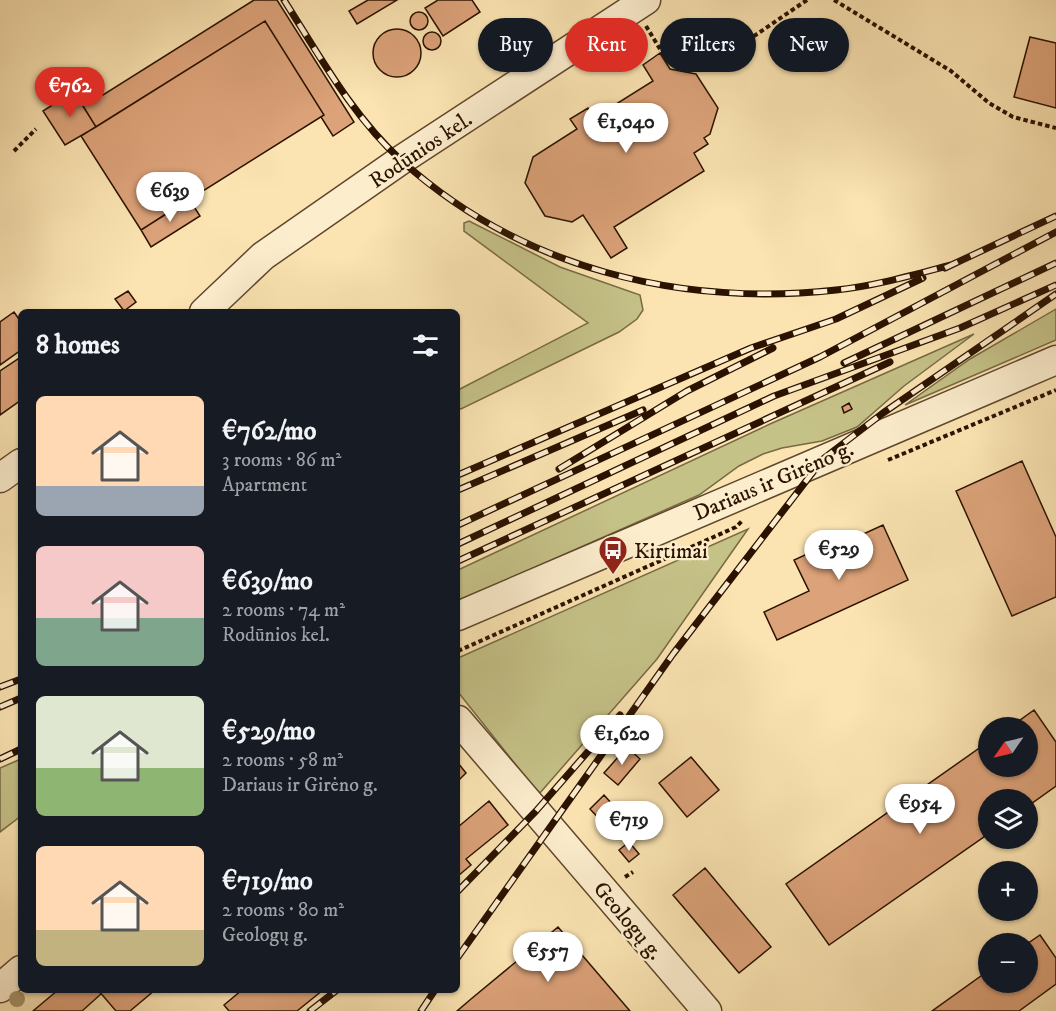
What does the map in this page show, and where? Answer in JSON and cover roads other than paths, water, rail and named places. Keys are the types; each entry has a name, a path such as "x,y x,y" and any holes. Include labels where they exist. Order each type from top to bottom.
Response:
{"street":[{"name":"Rodūnios kel.","path":"207,309 263,256 401,160 641,4"},
{"name":"Dariaus ir Girėno g.","path":"460,615 1056,360"},
{"path":"0,478 18,465"},
{"name":"Geologų g.","path":"460,722 707,1011"},
{"path":"0,988 18,973"}],"railway":[{"path":"284,0 352,105 384,144 448,198 498,229 550,253 605,272 661,285 719,292 777,294 851,288 951,265"},
{"path":"945,268 1056,216"},
{"path":"460,524 820,357 1056,232"},
{"path":"844,363 1056,263"},
{"path":"460,474 751,348 836,319 923,278"},
{"path":"460,543 774,396 960,328 1056,285"},
{"path":"460,954 673,654 823,459 883,413 1056,294"},
{"path":"559,469 687,391 773,348"},
{"path":"460,560 890,362"},
{"path":"460,489 643,410"},
{"path":"0,687 18,680"},
{"path":"0,707 18,699"},
{"path":"460,889 536,811 620,715"},
{"path":"0,759 18,750"},
{"path":"310,1011 333,993"},
{"path":"421,1011 433,993"}],"place":[{"name":"Kirtimai","path":"613,576"}]}
